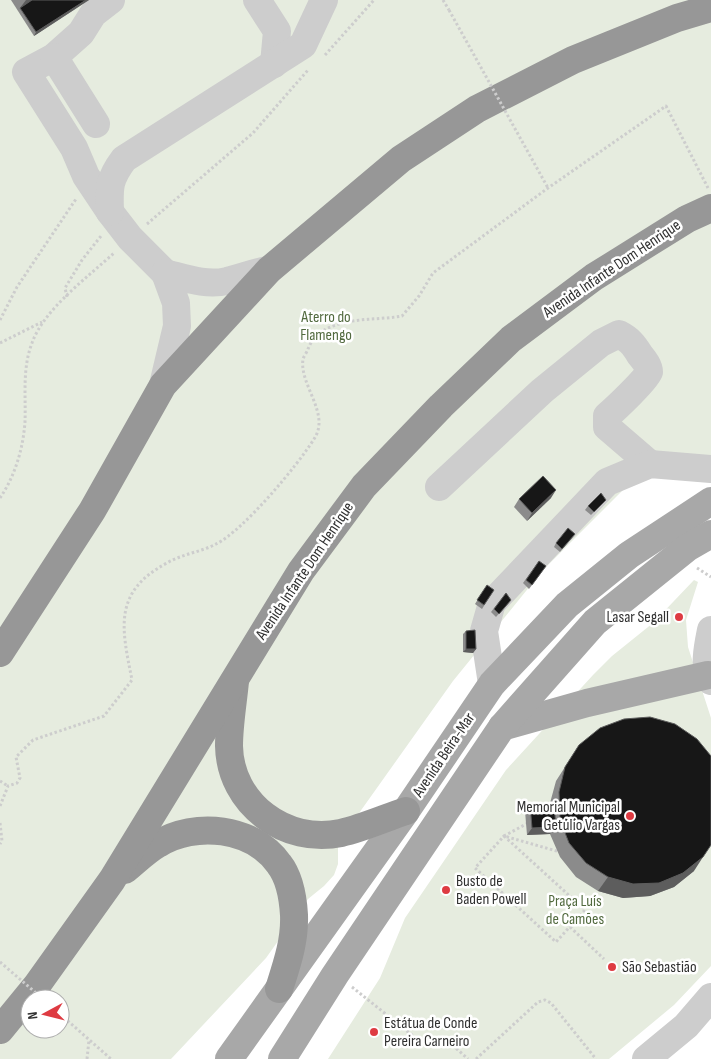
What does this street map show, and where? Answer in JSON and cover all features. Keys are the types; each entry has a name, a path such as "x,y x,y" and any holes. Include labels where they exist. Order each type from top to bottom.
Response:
{"highway":[{"path":"0,653 92,511 163,385 269,270 401,159 478,109 573,60 677,18 711,8"},
{"name":"Avenida Infante Dom Henrique","path":"0,1030 37,985 112,880 236,674 301,571 364,486 441,406 511,339 594,278 687,219 711,208"},
{"path":"236,674 229,747 234,774 243,793 258,812 276,825 296,832 322,835 341,833 406,811"},
{"path":"112,880 159,843 196,832 216,830 234,834 250,840 268,851 280,864 289,883 294,916 293,944 279,989"}],"main road":[{"name":"Avenida Beira-Mar","path":"229,1059 406,811 492,684 567,605 629,555 711,500"},
{"name":"Avenida Beira-Mar","path":"282,1059 335,975 502,727 595,622 686,548 711,534"},
{"path":"502,727 587,703 709,678"}],"street":[{"path":"111,0 93,14 80,33 54,57 26,72 74,148 86,176 110,212 130,238 165,272 176,303 177,326 163,385"},
{"path":"258,0 277,31 274,64"},
{"path":"110,212 109,190 112,174 124,159 303,45 324,2"},
{"path":"54,57 96,124"},
{"path":"165,272 199,282 226,282 246,274 269,270"},
{"path":"439,487 542,391 601,344 618,334 629,339 646,363 649,372 645,381 632,390 607,416 607,427 650,464"},
{"path":"492,684 484,630 492,603 607,482 650,464 711,469"},
{"path":"709,678 708,652 711,630"},
{"path":"646,1059 686,1026 711,997"}],"path":[{"path":"323,57 374,0"},
{"path":"443,0 548,188"},
{"path":"306,74 312,69"},
{"path":"0,806 8,786 16,783 20,778 16,757 33,740 104,716 132,680 123,631 126,601 140,582 167,563 217,544 254,512 316,438 319,416 306,378 303,359 314,336 339,322 376,320 402,316 419,296 433,273 548,188 666,106 711,195"},
{"path":"0,320 16,287 79,194"},
{"path":"0,343 42,322"},
{"path":"695,566 711,577"},
{"path":"0,781 8,786"},
{"path":"0,823 2,841 0,844"},
{"path":"504,836 585,910 556,942 475,868 504,836 526,823 534,823"},
{"path":"504,836 566,854"},
{"path":"570,927 604,959"},
{"path":"0,962 31,989"},
{"path":"335,975 416,1038 448,1041 468,1059"},
{"path":"476,1059 538,1002 545,1000 551,1003 596,1059"},
{"path":"70,1023 111,1059"},
{"path":"87,1059 89,1039"}],"green space":[{"name":"Aterro do Flamengo","path":"0,0 711,0 711,456 635,478 543,570 453,681 352,823 338,844 338,864 334,875 308,899 266,958 171,1059 0,1059"},
{"name":"Praça Luís de Camões","path":"694,580 698,582 686,620 688,647 711,718 711,966 674,1005 609,1059 328,1059 380,978 405,918 506,770 593,675 612,656 653,623"}],"building":[{"path":"32,0 86,0 36,32 20,8"},
{"path":"543,476 556,490 532,513 519,499"},
{"path":"601,493 606,500 594,512 588,506"},
{"path":"568,528 575,534 562,549 556,543"},
{"path":"539,561 546,566 532,585 526,580"},
{"path":"487,585 494,590 484,605 477,600"},
{"path":"506,593 511,600 499,614 494,609"},
{"path":"475,630 476,649 466,649 466,631"},
{"name":"Memorial Municipal Getúlio Vargas","path":"650,717 675,724 697,739 711,756 711,845 703,857 683,873 659,883 633,884 608,877 586,863 569,843 560,820 559,792 565,767 579,745 600,728 624,719"},
{"path":"554,803 556,827 532,828 530,804"}],"place":[{"name":"Lasar Segall","path":"679,617"},
{"name":"Memorial Municipal Getúlio Vargas","path":"630,816"},
{"name":"Busto de Baden Powell","path":"446,890"},
{"name":"São Sebastião","path":"612,967"},
{"name":"Estátua de Conde Pereira Carneiro","path":"374,1032"}]}
